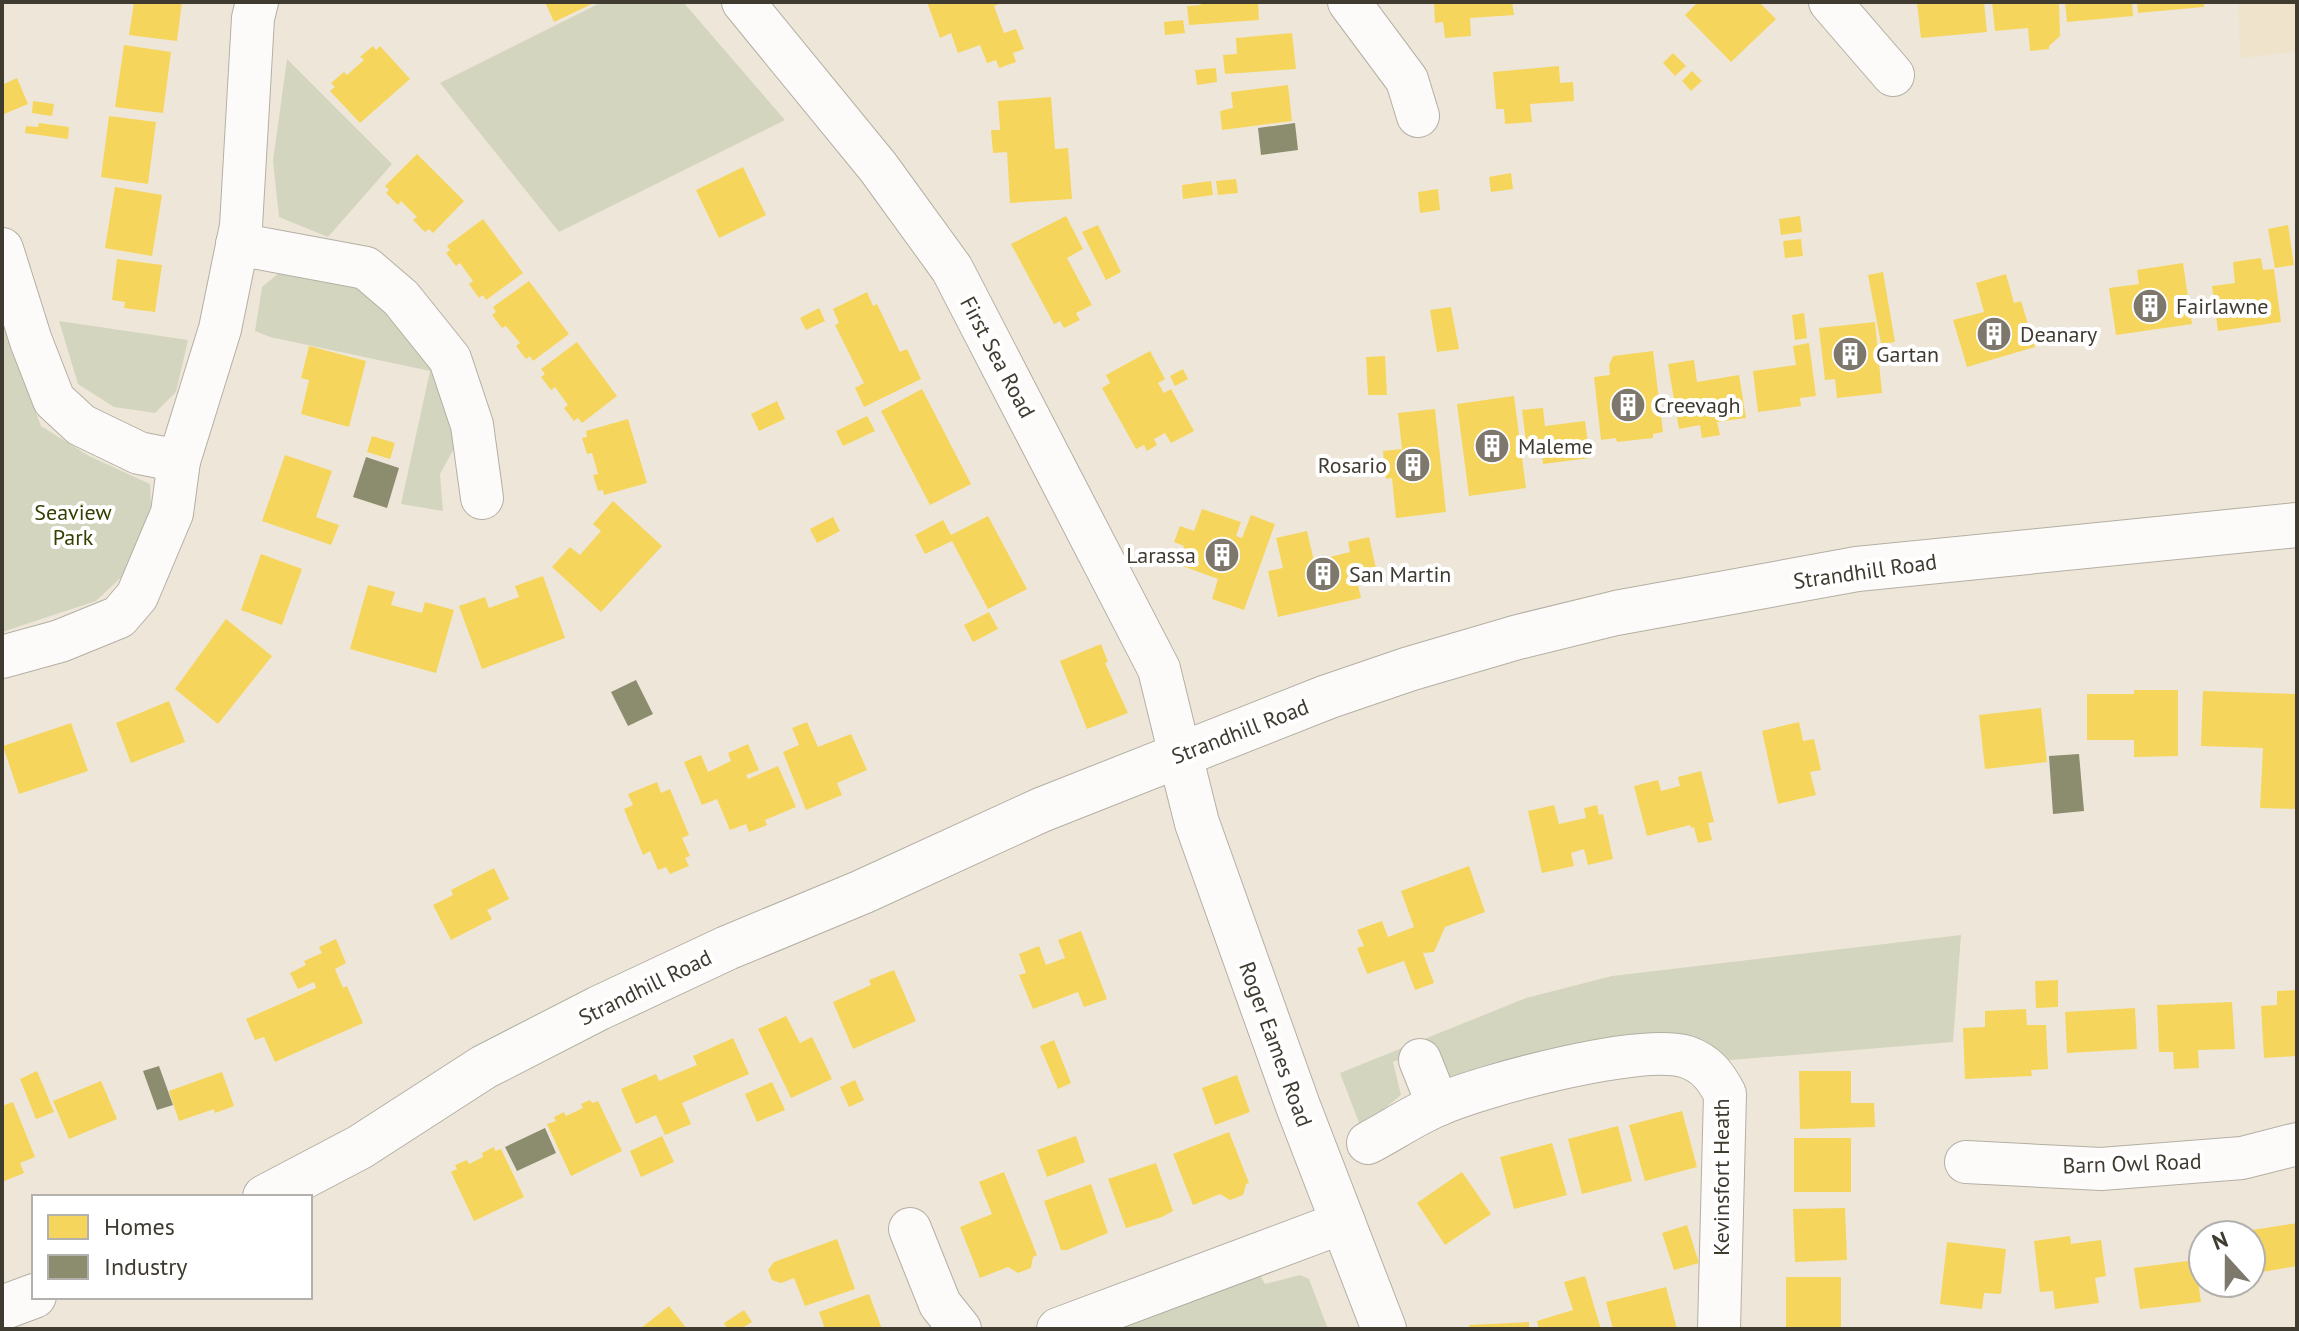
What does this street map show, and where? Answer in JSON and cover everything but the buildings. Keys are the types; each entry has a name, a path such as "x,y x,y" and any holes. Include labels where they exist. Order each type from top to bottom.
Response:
{"main road":[{"name":"Strandhill Road","path":"269,1195 360,1147 484,1067 599,1008 727,948 862,892 1041,810 1327,697 1409,669 1518,637 1616,613 1857,569 2297,525"},
{"name":"Roger Eames Road","path":"1180,755 1202,838 1298,1106 1384,1329"},
{"path":"2,1308 32,1297"}],"street":[{"path":"2,657 60,641 119,617 137,596 172,513 179,461 220,329 241,226 253,18 257,2"},
{"name":"First Sea Road","path":"743,2 878,167 952,269 1159,669 1180,755"},
{"path":"1349,2 1407,80 1418,116"},
{"path":"1830,2 1893,75"},
{"path":"237,244 366,268 401,298 450,359 472,425 482,498"},
{"path":"2,249 31,341 54,400 81,425 139,453 179,461"},
{"name":"Kevinsfort Heath","path":"1368,1143 1438,1105 1559,1068 1652,1054 1687,1057 1714,1073 1725,1094 1719,1329"},
{"path":"1420,1060 1438,1105"},
{"name":"Barn Owl Road","path":"1966,1162 2101,1169 2242,1158 2297,1144"},
{"path":"1058,1329 1344,1222"},
{"path":"910,1229 940,1304 960,1329"}],"shaded area":[{"path":"2238,2 2297,2 2297,52 2240,58"}],"green space":[{"path":"602,2 683,2 785,120 559,232 440,83"},
{"path":"287,59 392,164 328,237 279,217 273,161"},
{"path":"285,268 356,282 435,362 456,445 440,474 443,511 401,504 430,371 270,337 255,331 262,287"},
{"name":"Seaview Park","path":"2,321 41,426 89,456 150,484 151,506 130,569 96,601 2,632"},
{"path":"59,321 188,340 176,392 155,413 114,407 78,384"},
{"path":"1961,935 1953,1042 1730,1060 1699,1045 1445,1080 1420,1052 1393,1062 1401,1095 1361,1128 1340,1073 1526,998 1612,976"},
{"path":"1259,1273 1265,1284 1300,1275 1309,1279 1328,1329 1110,1329"}],"place":[{"name":"Fairlawne","path":"2150,306"},
{"name":"Deanary","path":"1994,334"},
{"name":"Gartan","path":"1850,354"},
{"name":"Creevagh","path":"1628,405"},
{"name":"Maleme","path":"1492,446"},
{"name":"Rosario","path":"1413,465"},
{"name":"Larassa","path":"1222,555"},
{"name":"San Martin","path":"1323,574"}]}
